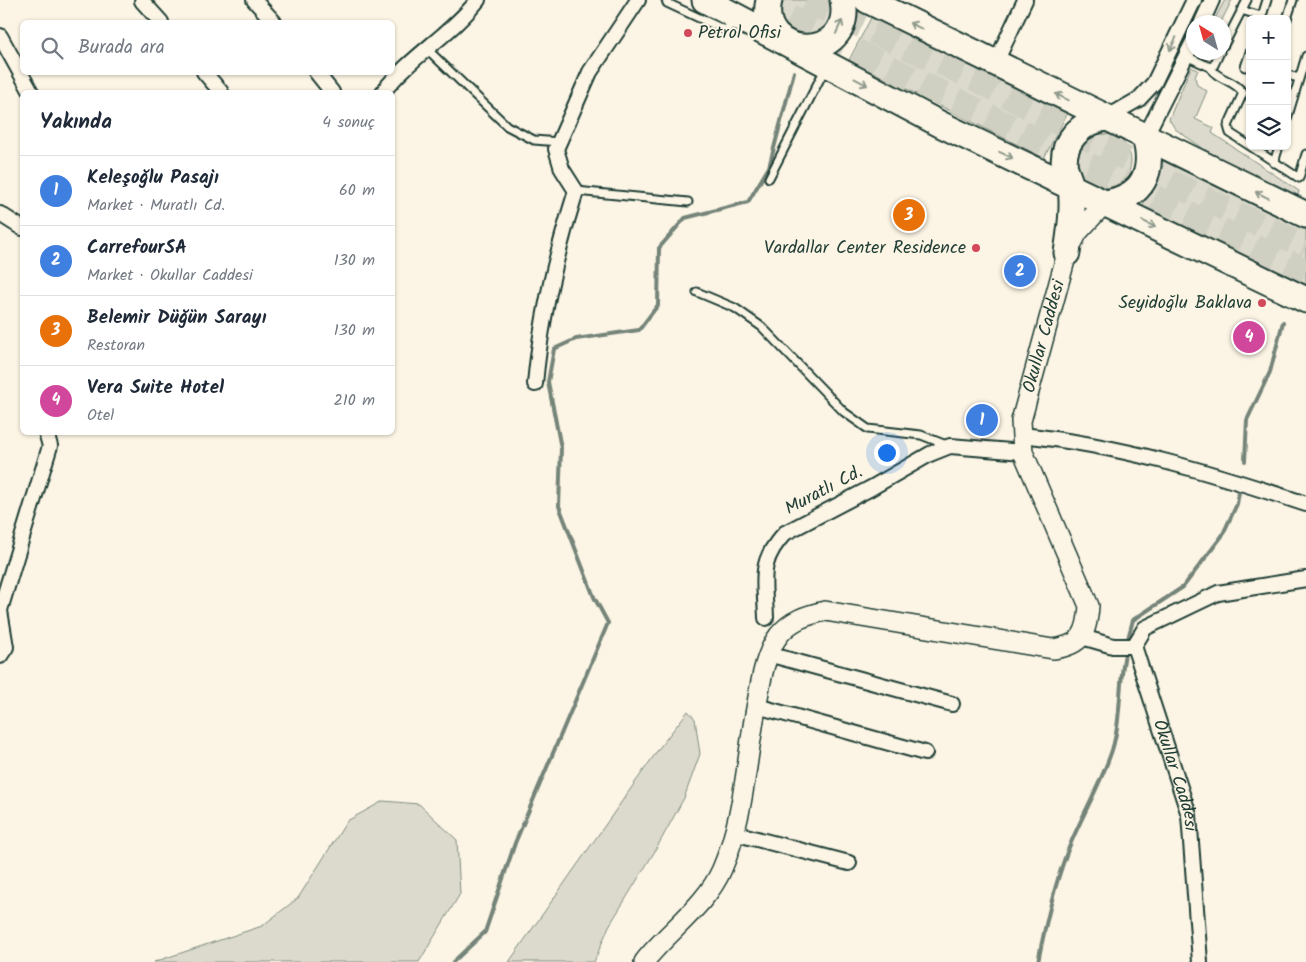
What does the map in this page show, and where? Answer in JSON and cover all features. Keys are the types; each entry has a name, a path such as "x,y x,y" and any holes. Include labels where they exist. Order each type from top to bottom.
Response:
{"highway":[{"path":"705,0 940,124 1306,300"},
{"path":"769,0 768,18 772,29 787,43 800,48 814,48 826,43 836,34 842,23 845,10 843,0"},
{"path":"867,0 1306,216"},
{"path":"1068,253 1071,186 1065,168 1067,146 1073,135 1082,126 1095,120 1106,118"},
{"path":"1105,203 1120,201 1132,194 1142,183 1148,170 1149,155 1145,137"}],"street":[{"path":"254,0 272,20"},
{"path":"385,90 397,74 428,50 465,17 478,0"},
{"path":"535,384 538,354 556,255 576,191 562,168 556,149 590,72 638,0"},
{"path":"996,64 1026,0"},
{"path":"1106,118 1139,99 1154,83 1194,0"},
{"path":"1205,15 1212,0"},
{"path":"142,1 159,20"},
{"path":"0,36 20,72"},
{"path":"1145,137 1186,56"},
{"path":"22,75 30,90"},
{"path":"210,75 220,90"},
{"path":"318,75 330,90"},
{"name":"Okullar Caddesi","path":"1022,436 1068,253 1078,232 1105,203"},
{"path":"0,214 20,227"},
{"path":"0,656 6,647 0,610 50,446 47,435"},
{"path":"644,962 655,948 703,900 722,871 734,833 756,706 768,654 779,635 792,622 807,615 825,611 1054,649 1069,647 1082,637 1088,624 1089,606 1022,436"},
{"name":"Muratlı Cd.","path":"766,618 765,559 774,544 785,533 871,488 930,454 950,446 1022,436 1066,440 1160,459 1226,477 1306,504"},
{"path":"1082,637 1113,646 1134,646 1145,628 1218,593 1306,579"},
{"name":"Okullar Caddesi","path":"1134,646 1189,814 1200,962"},
{"path":"768,654 952,704"},
{"path":"756,706 925,753"},
{"path":"734,833 849,863"}],"lane":[{"path":"666,0 667,3 725,30 740,19"},
{"path":"1231,31 1247,0"},
{"path":"1262,15 1267,0"},
{"path":"1288,15 1293,0"},
{"path":"1241,10 1254,15"},
{"path":"428,50 507,126 534,140 560,142"},
{"path":"1291,105 1306,56"},
{"path":"1195,60 1210,67 1214,73 1239,86 1243,93 1228,126 1230,133 1246,140"},
{"path":"1210,67 1215,60"},
{"path":"1245,67 1247,60"},
{"path":"769,178 828,65"},
{"path":"1291,76 1299,78"},
{"path":"1259,150 1274,163 1299,178 1306,154"},
{"path":"1274,163 1278,150"},
{"path":"576,191 688,202"},
{"path":"697,292 735,308 762,327 844,412 868,429 921,435 950,446"}],"shaded area":[{"path":"781,0 831,0 833,14 828,24 821,30 804,36 796,35 788,31 783,25 780,14"},
{"path":"1225,0 1232,0 1224,15 1217,15"},
{"path":"872,16 1067,114 1044,158 849,60"},
{"path":"1191,67 1198,70 1195,77 1197,85 1207,91 1195,119 1214,128 1212,133 1299,191 1296,203 1251,181 1175,129 1169,119"},
{"path":"1099,134 1109,134 1119,138 1127,146 1131,161 1127,176 1119,184 1109,188 1099,188 1089,184 1081,176 1077,166 1077,156 1081,146 1089,138"},
{"path":"1163,161 1306,230 1306,285 1142,207"},
{"path":"688,711 695,719 700,754 684,798 655,851 609,926 594,962 509,962 660,747"},
{"path":"383,801 419,804 457,840 460,894 419,962 154,962 262,926 298,898 347,821"}],"waterway":[{"path":"453,962 485,932 515,843 608,623 594,597 559,506 561,448 548,382 554,349 576,339 639,330 658,305 659,248 685,218 748,202 769,167 794,72"},
{"path":"1245,461 1247,420 1270,372 1283,322"},
{"path":"1127,642 1133,620 1183,587 1222,536 1237,504 1239,492"},
{"path":"1038,962 1061,868 1071,842 1102,777 1112,750 1117,725 1126,649"}],"tunnel":[{"path":"757,0 862,54 1306,271"},
{"path":"806,0 980,81 1168,181 1306,247"}],"place":[{"name":"Petrol Ofisi","path":"688,33"},
{"name":"Belemir Düğün Sarayı","path":"909,215"},
{"name":"Vardallar Center Residence","path":"976,248"},
{"name":"CarrefourSA","path":"1020,271"},
{"name":"Seyidoğlu Baklava","path":"1262,303"},
{"name":"Vera Suite Hotel","path":"1249,337"},
{"name":"Keleşoğlu Pasajı","path":"982,420"}]}
